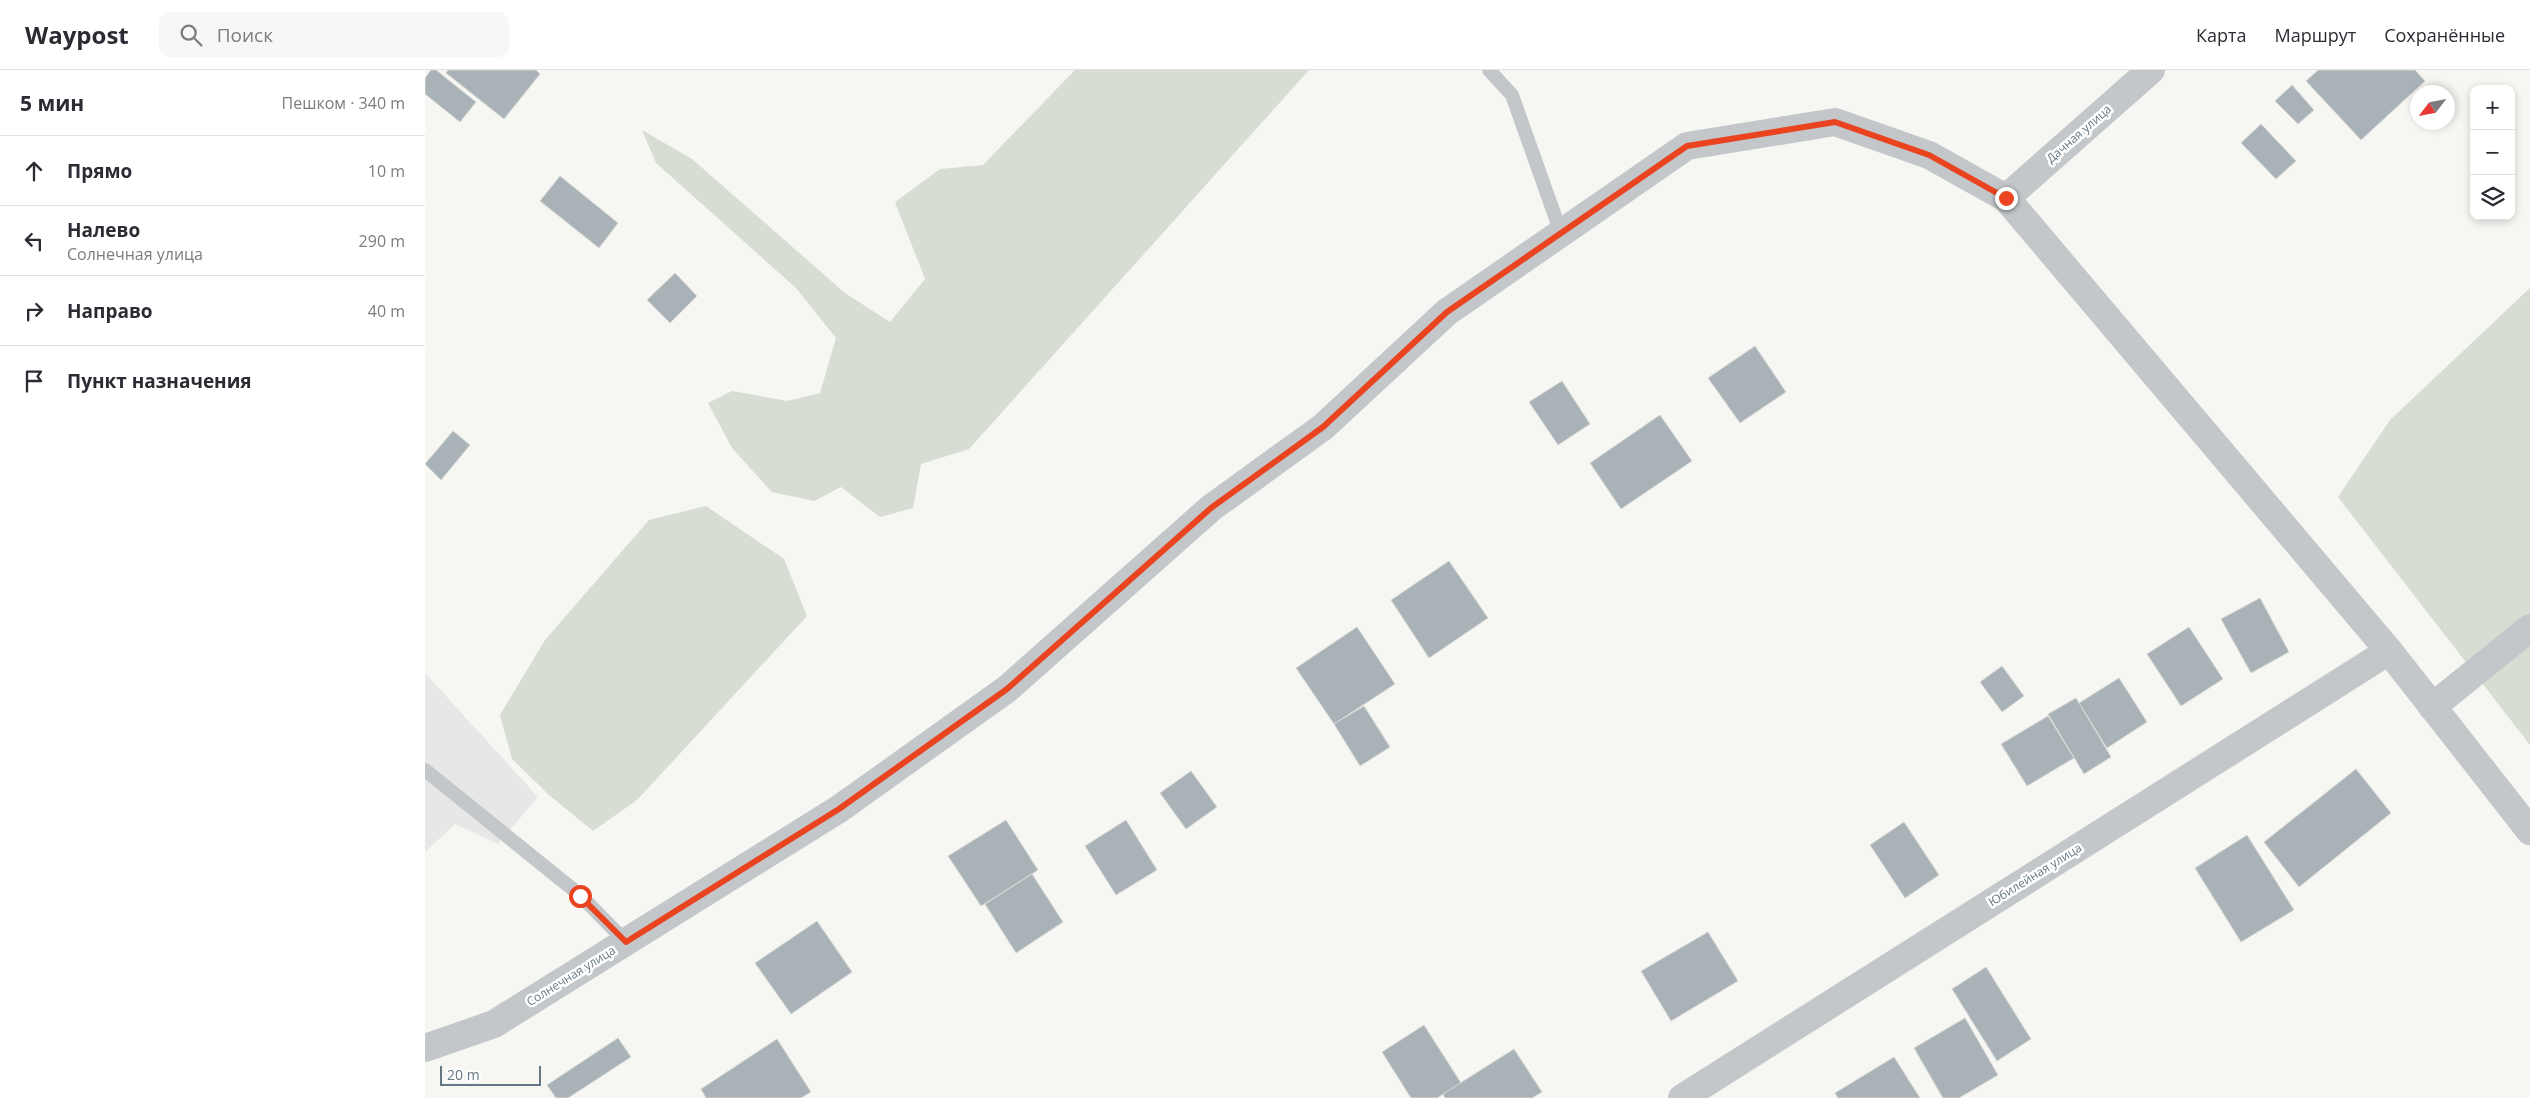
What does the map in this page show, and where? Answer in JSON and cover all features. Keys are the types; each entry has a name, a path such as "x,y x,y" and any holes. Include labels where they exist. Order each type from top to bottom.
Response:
{"street":[{"name":"Дачная улица","path":"2006,198 2151,70"},
{"name":"Солнечная улица","path":"425,1048 495,1024 839,809 1007,689 1211,508 1323,427 1447,312 1687,146 1835,122 1929,155 2006,198"},
{"path":"2006,198 2389,651 2530,831"},
{"path":"2432,707 2530,628"},
{"name":"Юбилейная улица","path":"1682,1098 2389,651"}],"lane":[{"path":"1489,70 1512,95 1561,233"},
{"path":"425,770 580,896 626,942"}],"shaded area":[{"path":"1075,70 1309,70 969,449 921,464 913,508 880,517 841,487 814,501 772,492 732,448 708,403 732,391 787,401 820,393 836,338 796,288 656,163 642,130 692,159 845,293 890,322 925,279 895,202 940,169 983,165"},
{"path":"2530,288 2530,745 2338,497 2390,420"},
{"path":"706,506 784,559 807,616 637,800 593,831 549,795 512,759 500,715 545,640 649,520"},
{"path":"425,673 538,797 498,844 455,824 425,852"}],"building":[{"path":"431,70 436,70 476,102 460,122 425,94 425,78"},
{"path":"448,70 536,70 540,74 504,119 446,73"},
{"path":"2318,70 2415,70 2425,81 2421,85 2410,85 2410,95 2361,140 2306,81"},
{"path":"2292,85 2314,110 2298,124 2275,101"},
{"path":"2261,124 2296,161 2276,179 2241,143"},
{"path":"560,176 618,223 599,248 540,201"},
{"path":"675,273 697,296 670,323 647,300"},
{"path":"1755,346 1786,392 1740,423 1708,378"},
{"path":"1562,381 1590,424 1558,445 1529,402"},
{"path":"1660,415 1692,461 1621,509 1590,463"},
{"path":"453,431 470,445 441,480 425,464"},
{"path":"1449,561 1488,618 1429,658 1391,600"},
{"path":"2260,598 2289,652 2251,673 2221,619"},
{"path":"1357,627 1395,684 1334,724 1296,668"},
{"path":"2189,627 2223,679 2181,706 2147,654"},
{"path":"2002,666 2024,696 2002,712 1980,682"},
{"path":"2119,678 2147,722 2107,748 2079,703"},
{"path":"2076,698 2111,757 2084,774 2048,714"},
{"path":"1364,706 1390,747 1360,766 1334,724"},
{"path":"2048,716 2074,758 2027,786 2001,744"},
{"path":"2356,769 2391,813 2299,887 2264,842"},
{"path":"1191,771 1217,807 1186,829 1160,793"},
{"path":"1006,820 1038,870 981,906 948,856"},
{"path":"1126,820 1157,870 1116,895 1085,846"},
{"path":"1904,822 1939,875 1905,898 1870,845"},
{"path":"2247,835 2294,910 2241,942 2195,868"},
{"path":"1032,874 1063,922 1016,953 985,904"},
{"path":"817,921 852,972 791,1014 755,963"},
{"path":"1708,932 1738,981 1671,1021 1641,971"},
{"path":"1986,967 2031,1039 1997,1061 1952,989"},
{"path":"1965,1018 1998,1075 1959,1098 1943,1098 1914,1048"},
{"path":"1424,1025 1461,1083 1437,1098 1411,1098 1382,1052"},
{"path":"618,1038 631,1057 568,1098 556,1098 547,1085"},
{"path":"777,1039 811,1092 801,1098 706,1098 701,1089"},
{"path":"1514,1049 1542,1092 1532,1098 1445,1098 1443,1094"},
{"path":"1894,1057 1920,1098 1838,1098 1835,1093"}],"route":[{"path":"580,896 626,942 839,809 1007,689 1211,508 1323,427 1447,312 1687,146 1835,122 1929,155 2006,198"}]}
